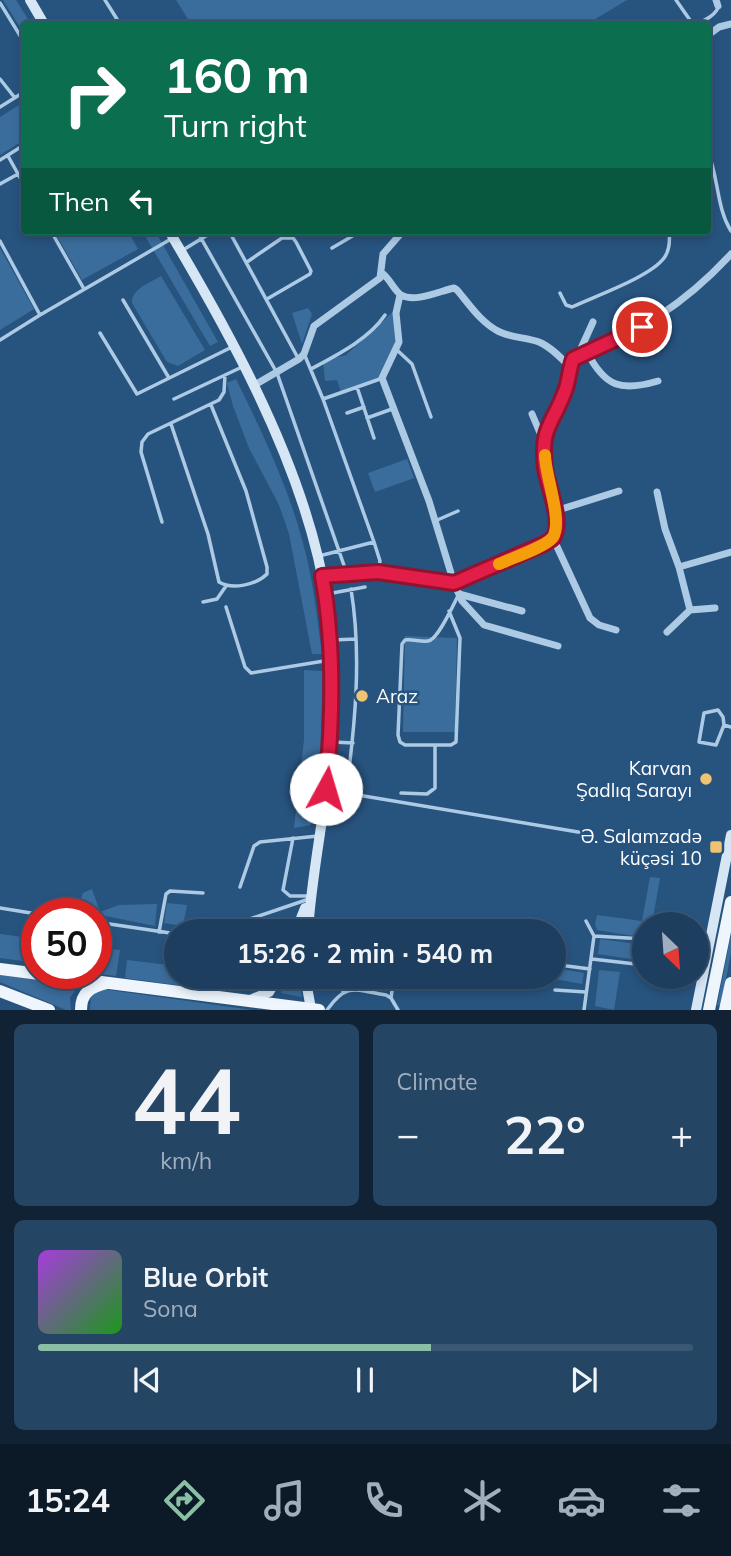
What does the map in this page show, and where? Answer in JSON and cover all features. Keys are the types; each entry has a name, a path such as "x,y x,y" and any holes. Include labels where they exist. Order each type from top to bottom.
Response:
{"main road":[{"path":"30,0 42,21"},
{"path":"172,235 234,346 253,386 291,474 322,576 330,640 331,741 320,836 304,919"},
{"path":"709,927 731,835"},
{"path":"700,1009 731,902"},
{"path":"0,969 21,971"},
{"path":"112,982 164,983"},
{"path":"726,1010 731,983"},
{"path":"81,1010 82,999 87,991 92,989"},
{"path":"208,989 247,1000 316,1010 309,989"},
{"path":"247,1000 271,989"},
{"path":"700,989 700,1009"},
{"path":"0,991 49,1010"}],"street":[{"path":"711,33 719,27 731,24"},
{"path":"253,386 301,357 314,326 375,283 382,273 383,254 398,235"},
{"path":"616,630 599,625 590,618 553,538 556,527 555,512 545,469 544,441 548,425 564,394 573,359 630,334 654,320 686,298 731,254"},
{"path":"382,273 400,295 414,298 449,289 457,290 493,329 503,334 537,341 570,367"},
{"path":"400,295 396,313 399,342 382,378 435,521 454,583 473,615 484,625 558,646"},
{"path":"578,355 593,322"},
{"path":"587,352 598,370 613,383 633,387 658,381"},
{"path":"532,414 544,441"},
{"path":"555,512 619,491"},
{"path":"657,492 665,529 679,566 690,610"},
{"path":"454,583 553,538"},
{"path":"679,566 731,552"},
{"path":"459,594 522,611"},
{"path":"667,632 690,610 715,608"}],"lane":[{"path":"105,0 118,21"},
{"path":"676,0 689,21"},
{"path":"699,21 715,13 717,3"},
{"path":"0,4 21,37"},
{"path":"0,79 15,98"},
{"path":"0,107 21,94"},
{"path":"0,160 21,147"},
{"path":"8,156 21,180"},
{"path":"711,160 723,219 731,231"},
{"path":"0,184 18,174"},
{"path":"53,235 84,289"},
{"path":"0,340 169,235"},
{"path":"199,235 277,373 347,574"},
{"path":"181,251 208,235"},
{"path":"231,235 301,357 311,369 374,542 380,561 378,572"},
{"path":"332,248 354,235"},
{"path":"560,293 566,305 572,307 643,274 664,258 668,250 669,235"},
{"path":"247,262 282,238 293,238 296,242 311,271 310,274 268,299"},
{"path":"0,241 40,315"},
{"path":"123,300 169,378"},
{"path":"311,369 344,351 377,325 385,314"},
{"path":"100,333 137,394 234,346"},
{"path":"397,350 412,364 431,417"},
{"path":"174,399 244,366"},
{"path":"162,522 141,452 142,442 148,434 211,405 222,397 225,375"},
{"path":"323,398 382,378"},
{"path":"358,387 374,438"},
{"path":"171,424 204,522 219,582 226,586 257,581 267,574 267,567 246,491 211,405"},
{"path":"347,413 364,407"},
{"path":"368,418 394,408"},
{"path":"435,521 458,511"},
{"path":"318,556 374,542"},
{"path":"322,576 378,572 454,583"},
{"path":"202,602 217,599 226,586"},
{"path":"325,594 365,587"},
{"path":"346,793 353,743 357,639 351,589"},
{"path":"449,611 460,638 456,742 451,746 405,745 400,742 398,735 402,644 410,639 434,639 449,611 459,594"},
{"path":"226,607 245,667 251,673 331,660"},
{"path":"330,640 357,639"},
{"path":"718,710 724,725 716,745 699,742 704,713 718,710"},
{"path":"724,725 731,727"},
{"path":"331,741 353,743"},
{"path":"401,793 427,794 435,788 435,746"},
{"path":"326,789 584,833"},
{"path":"240,887 254,846 260,842 320,836"},
{"path":"293,838 283,890 290,896 309,898"},
{"path":"159,932 166,894 170,891 203,894"},
{"path":"249,919 309,898"},
{"path":"0,908 21,911"},
{"path":"584,1010 594,936 586,921"},
{"path":"112,925 164,933"},
{"path":"594,936 632,938"},
{"path":"592,959 632,964"},
{"path":"566,966 590,969"},
{"path":"327,1010 338,995 350,989 386,995 398,1010"},
{"path":"391,998 392,989"},
{"path":"555,989 586,992"}],"shaded area":[{"path":"3,0 16,0 29,21 21,21 21,29"},
{"path":"176,0 627,0 592,21 189,21"},
{"path":"21,104 21,142 0,155 0,117"},
{"path":"56,235 130,235 138,249 82,280"},
{"path":"144,235 157,235 218,342 210,346"},
{"path":"0,248 34,309 0,330"},
{"path":"161,276 205,350 178,366 167,362 132,303 138,290"},
{"path":"308,308 312,314 302,344 292,313"},
{"path":"395,310 400,346 376,382 341,392 337,380 325,381 323,361 346,355"},
{"path":"236,379 274,460 297,522 309,570 322,654 312,654 289,534 279,505 249,448 233,406 227,383"},
{"path":"407,459 414,478 375,492 368,473"},
{"path":"405,636 457,638 455,732 403,732"},
{"path":"304,670 323,671 320,763 311,825 294,828 304,740"},
{"path":"650,877 660,878 654,912 644,912"},
{"path":"92,889 95,898 81,898 83,893"},
{"path":"167,903 187,905 184,919 165,919"},
{"path":"157,904 155,926 112,917 112,908"},
{"path":"597,915 632,920 632,936 597,930"},
{"path":"0,934 21,937 21,961 0,958"},
{"path":"731,935 731,953 721,1006 717,1005"},
{"path":"600,939 632,943 632,959 598,954"},
{"path":"112,949 120,950 116,976 112,976"},
{"path":"127,960 164,964 164,983 125,978"},
{"path":"566,970 584,973 582,984 566,981"},
{"path":"599,970 620,972 614,1010 595,1006"},
{"path":"0,975 21,977 21,989 76,989 70,998 71,1010 66,1010 0,982"},
{"path":"102,989 252,1010 90,1010 91,996"},
{"path":"282,989 301,989 302,997 281,993"}],"slow traffic":[{"path":"499,564 553,538 556,527 555,512 545,469 545,455"}],"place":[{"name":"Araz","path":"362,696"},
{"name":"Karvan Şadlıq Sarayı","path":"706,779"},
{"name":"Ə. Salamzadə küçəsi 10","path":"716,847"}],"route":[{"path":"326,789 332,707 330,640 322,576 378,572 454,583 553,538 556,527 555,512 545,469 544,441 548,425 568,384 573,359 642,327"}]}
